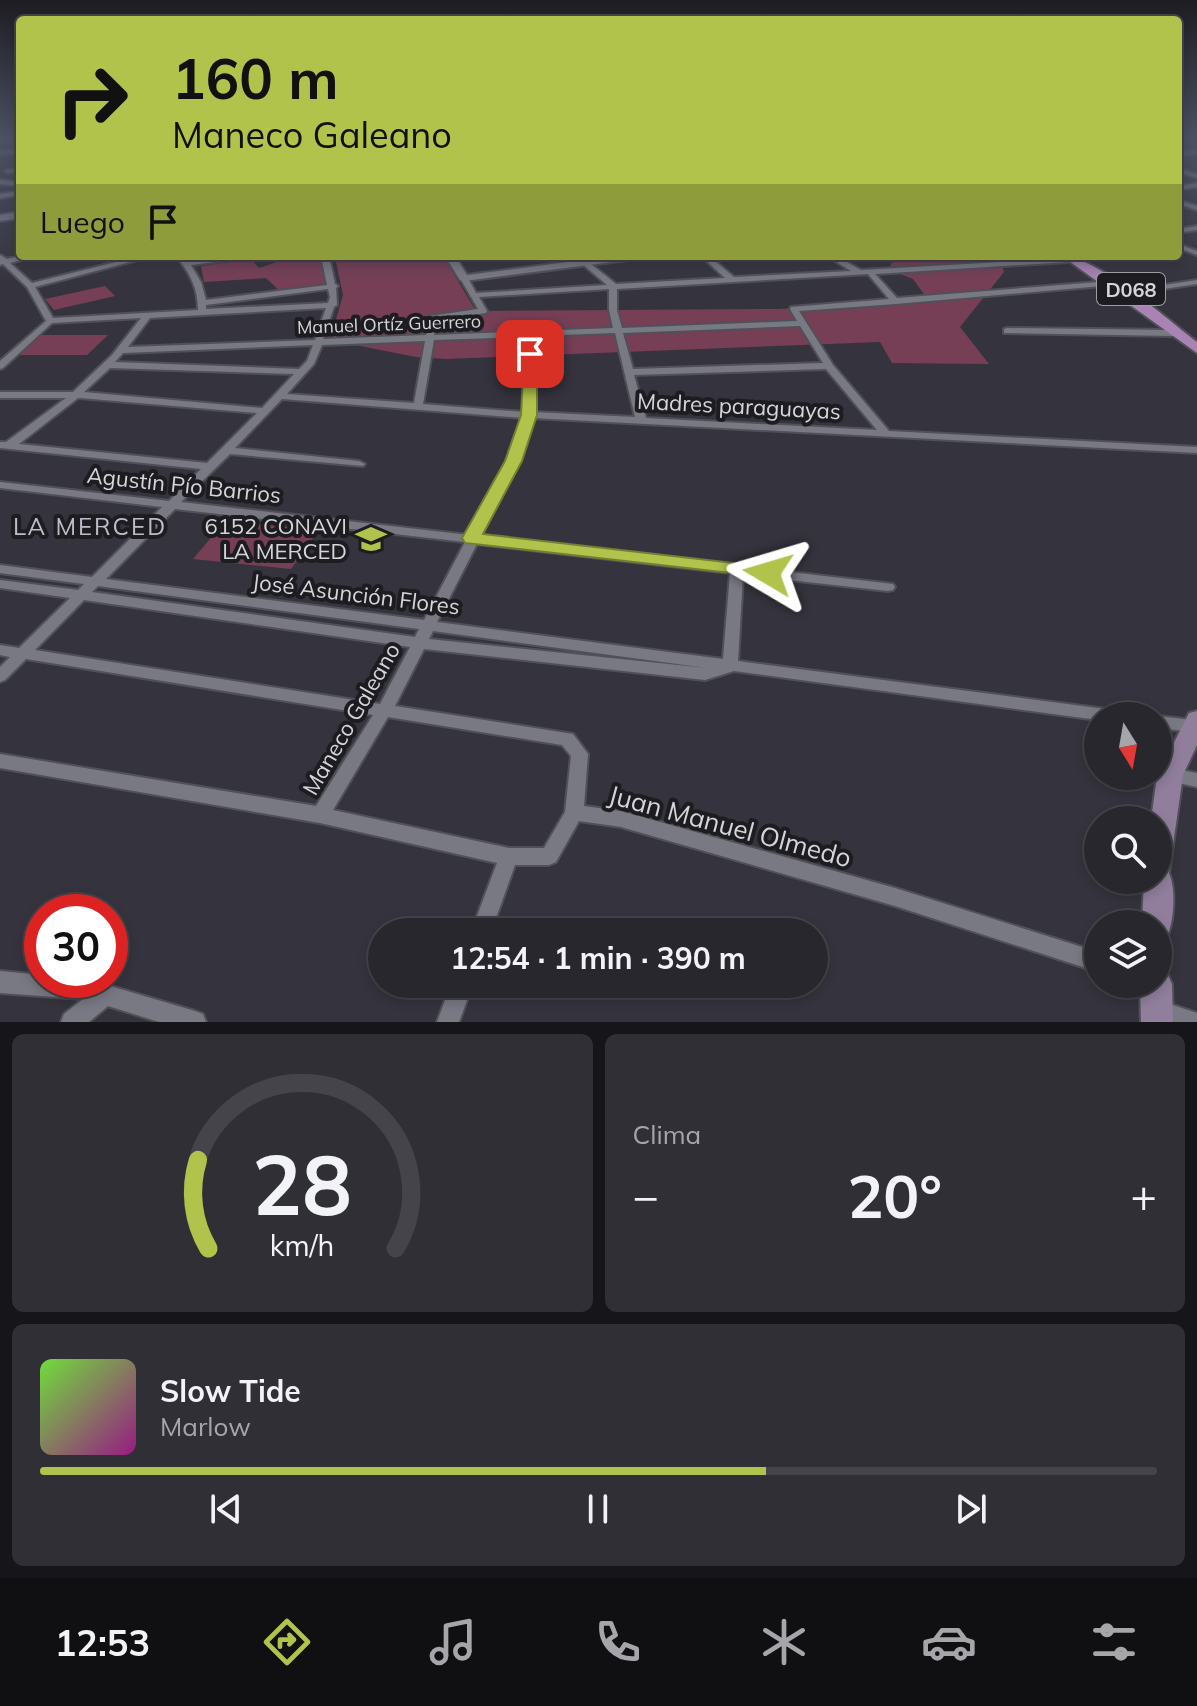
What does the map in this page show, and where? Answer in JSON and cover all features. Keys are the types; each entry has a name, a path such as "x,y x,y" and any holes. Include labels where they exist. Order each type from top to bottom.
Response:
{"main road":[{"name":"D068","path":"1079,260 1129,292 1173,333 1196,345"},
{"name":"D068","path":"1079,260 1129,292 1196,345"},
{"path":"1172,771 1195,723"}],"street":[{"path":"30,286 133,260"},
{"path":"184,260 196,277 201,309"},
{"path":"0,676 303,372 333,305 334,286 326,260"},
{"path":"418,407 434,318 483,312 453,260"},
{"path":"464,278 575,260"},
{"path":"582,260 613,286 613,310 621,330 641,420"},
{"path":"710,260 731,279"},
{"path":"838,260 860,273"},
{"path":"475,295 1047,260"},
{"path":"1,261 30,286 50,321"},
{"path":"870,272 896,302"},
{"path":"1129,292 1197,282"},
{"path":"886,434 829,366 794,309 1111,283"},
{"path":"0,366 50,321 146,317 334,286"},
{"path":"201,309 333,305"},
{"path":"3,448 80,395 123,350 146,317"},
{"name":"Manuel Ortíz Guerrero","path":"123,350 800,323"},
{"path":"1007,331 1173,333"},
{"name":"Maneco Galeano","path":"320,815 385,709 514,461 529,415 529,334"},
{"path":"110,365 303,372"},
{"path":"629,372 829,366"},
{"path":"0,395 80,395 264,411"},
{"name":"Madres paraguayas","path":"280,396 529,415 1197,450"},
{"path":"3,448 210,467"},
{"path":"227,450 359,464"},
{"name":"Agustín Pío Barrios","path":"0,485 888,587"},
{"name":"José Asunción Flores","path":"0,569 428,626 706,668"},
{"path":"730,667 737,570"},
{"name":"José Asunción Flores","path":"0,584 420,643 706,668"},
{"path":"0,650 567,739 580,754 574,813"},
{"path":"706,668 730,667 1084,712"},
{"path":"1172,722 1195,723"},
{"name":"Juan Manuel Olmedo","path":"0,761 320,815 509,857 549,856 574,813 621,819 849,884 1084,958"},
{"path":"1172,775 1197,780"},
{"path":"486,918 509,857"},
{"path":"0,982 24,984"},
{"path":"72,1022 101,998"},
{"path":"115,998 195,1022"},
{"path":"448,1022 457,998"},
{"path":"1157,1006 1193,1022"}],"shaded area":[{"path":"252,260 259,268 283,260 324,260 335,282 285,296 266,278 204,282 201,266"},
{"path":"445,260 476,311 776,309 901,304 926,297 913,279 890,270 891,263 903,260 1000,260 1004,272 960,327 989,364 892,363 880,342 446,359 416,357 330,340 343,295 336,262"},
{"path":"105,286 115,296 54,310 45,299"},
{"path":"41,335 108,335 87,355 17,355"},
{"path":"225,521 319,530 291,569 193,559"}],"place":[{"name":"6152 CONAVI LA MERCED","path":"371,539"}],"district":[{"name":"LA MERCED","path":"90,526"}],"route":[{"path":"530,354 529,415 514,461 472,538 768,573"}]}
